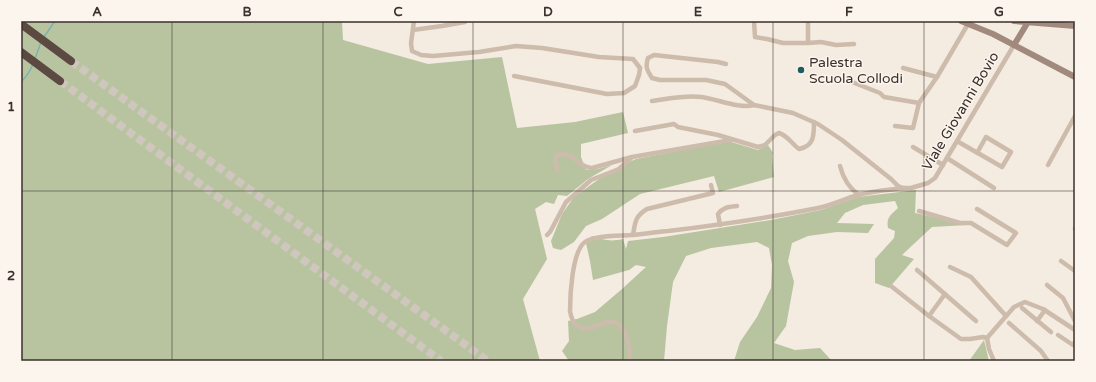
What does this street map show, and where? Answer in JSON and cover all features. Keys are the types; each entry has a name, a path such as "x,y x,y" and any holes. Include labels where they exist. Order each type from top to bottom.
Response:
{"highway":[{"path":"21,24 68,58"},
{"path":"21,52 60,81"}],"main road":[{"path":"961,21 993,34 1075,77"},
{"path":"1014,21 1047,22 1075,26"},
{"name":"Viale Giovanni Bovio","path":"1014,45 1028,22"}],"street":[{"path":"414,21 411,43 412,51 421,55 433,56 472,53 516,46 542,48 599,57 633,59 640,68 635,86 624,93 607,94 514,76"},
{"path":"754,21 755,37 783,43 821,42 836,45 854,44"},
{"path":"808,21 808,43"},
{"path":"413,30 465,22"},
{"path":"895,126 913,128 919,103 937,77 968,24"},
{"name":"Viale Giovanni Bovio","path":"630,361 630,350 626,336 618,324 609,322 585,329 579,328 572,320 570,313 573,271 579,249 582,244 590,239 720,225 783,215 820,208 859,195 911,188 928,183 935,178 1014,45"},
{"path":"726,64 654,56 648,58 646,64 652,78 660,80 706,80 725,84 754,105 793,113 814,122 842,140 898,186 903,188"},
{"path":"640,68 646,64"},
{"path":"903,68 937,77"},
{"path":"852,82 880,93 884,97 919,103"},
{"path":"652,101 685,96 703,97 746,107 754,105"},
{"path":"1048,165 1075,116"},
{"path":"635,131 674,124 678,127 718,135 758,147 765,145 779,133 784,134 793,145 799,149 805,147 811,142 814,134 814,122"},
{"path":"957,141 977,153 1002,167 1011,152 986,137 977,153"},
{"path":"557,170 555,159 557,155 561,154 568,154 587,168 592,168 632,157 732,140"},
{"path":"913,148 943,165"},
{"path":"547,235 569,199 590,180 619,169 632,157"},
{"path":"947,158 994,188"},
{"path":"840,166 841,172 848,185 859,195"},
{"path":"633,235 636,220 641,213 647,209 713,193 711,185"},
{"path":"720,225 718,214 722,209 737,206"},
{"path":"919,211 960,222 971,223 1007,245 1016,233 977,209"},
{"path":"1061,261 1075,271"},
{"path":"950,267 971,277 1006,316"},
{"path":"917,270 976,321"},
{"path":"1047,285 1063,298 1075,321"},
{"path":"891,286 961,339 970,339 983,336 987,338"},
{"path":"929,316 945,294"},
{"path":"987,338 1014,307 1025,302 1045,310 1075,330"},
{"path":"1022,308 1051,332"},
{"path":"1037,321 1045,310"},
{"path":"1009,323 1040,351 1048,361"},
{"path":"1058,335 1074,345"},
{"path":"987,338 989,350 994,361"}],"green space":[{"path":"21,21 342,21 343,40 428,64 502,57 517,128 575,122 623,112 628,133 581,144 581,157 586,170 598,169 612,165 588,179 567,196 558,195 554,204 546,202 535,209 547,259 523,299 540,361 21,361"},
{"path":"728,141 758,150 768,145 773,153 774,177 719,192 714,176 640,194 602,219 586,226 574,242 561,250 553,248 551,241 562,214 574,197 620,166 636,159"},
{"path":"916,190 915,213 967,225 932,227 902,255 914,259 889,288 875,283 875,259 894,238 895,231 888,228 888,221 890,216 898,208 895,201 863,205 845,213 837,223 874,224 868,233 837,232 808,236 792,243 788,261 794,282 786,326 774,343 795,350 820,348 832,361 734,361 740,342 757,317 771,288 772,265 769,248 757,242 711,248 686,256 673,282 664,361 569,361 562,351 569,341 568,321 595,312 646,267 636,265 629,270 593,280 586,243 592,236 608,240 623,239 626,249 628,241 771,220 821,210 858,197"},
{"path":"984,340 989,361 969,361"}],"waterway":[{"path":"44,37 55,21"},
{"path":"35,59 41,42"},
{"path":"21,82 28,74 33,64"}],"tunnel":[{"path":"71,61 488,361"},
{"path":"60,81 441,361"}],"place":[{"name":"Palestra Scuola Collodi","path":"801,70"}]}
